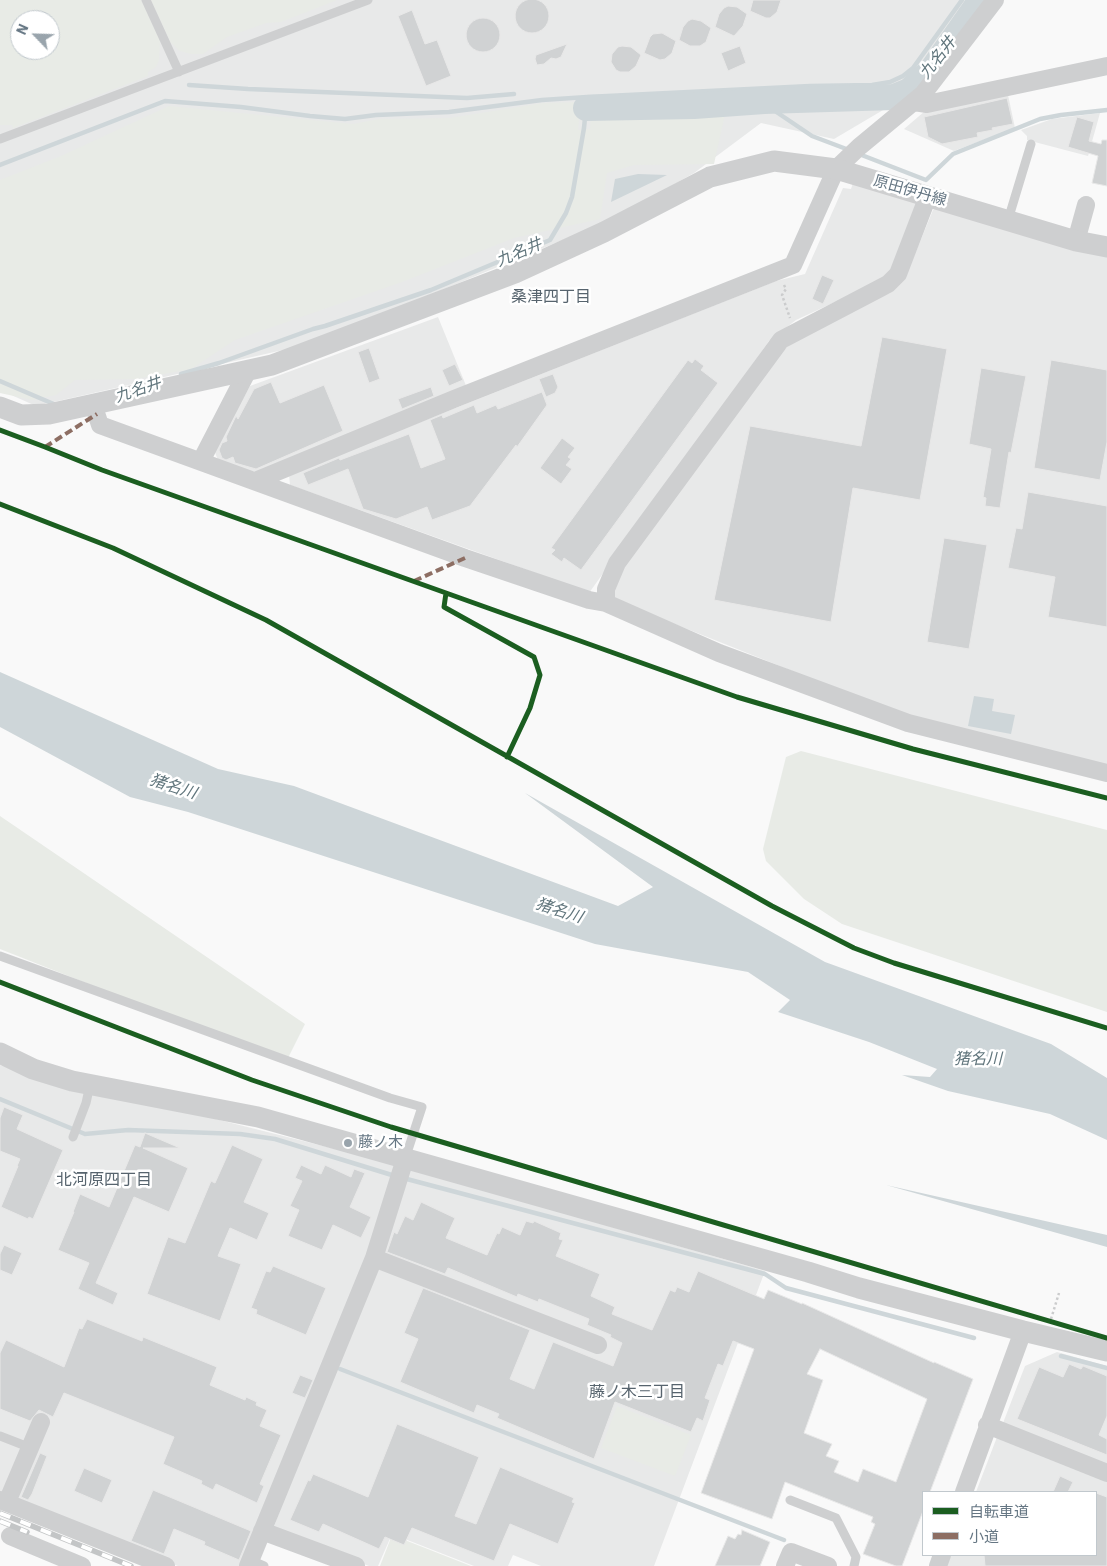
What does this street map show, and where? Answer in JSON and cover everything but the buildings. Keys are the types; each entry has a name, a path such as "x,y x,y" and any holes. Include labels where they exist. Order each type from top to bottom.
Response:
{"street":[{"path":"255,482 463,395 794,265 836,169 923,94 988,5"},
{"path":"914,102 927,104 1107,66"},
{"name":"原田伊丹線","path":"0,407 21,415 49,414 272,365 515,273 604,232 710,177 774,162 836,169 1076,241 1107,247"},
{"path":"606,603 606,589 617,563 781,340 888,284 898,274 928,196"},
{"path":"1076,241 1086,205"},
{"path":"200,462 248,370"},
{"path":"94,404 100,425 474,561 589,600 606,603 719,653 908,723 1107,773"},
{"path":"0,1052 33,1069 90,1084 258,1117 859,1288 1107,1351"},
{"path":"254,1564 262,1531 374,1258 405,1159"},
{"path":"374,1258 598,1345"},
{"path":"964,1491 1023,1331"},
{"path":"41,1422 31,1448 4,1501 166,1566"},
{"path":"987,1425 1107,1473"},
{"path":"262,1531 356,1566"},
{"path":"10,1536 54,1560 82,1566"},
{"path":"786,1566 791,1552 828,1566"}],"lane":[{"path":"146,0 179,72"},
{"path":"0,139 368,0"},
{"path":"1008,220 1031,144"},
{"path":"0,956 390,1098 422,1107 405,1159"},
{"path":"73,1137 86,1103 90,1084"},
{"path":"0,1436 31,1448"},
{"path":"790,1500 836,1518 856,1558 854,1566"}],"path":[{"path":"779,271 786,289 782,295 795,332"},
{"path":"1059,1293 1048,1320 1059,1323"}],"shaded area":[{"path":"0,0 985,0 917,90 834,139 761,123 694,173 611,220 314,343 36,406 0,390"},
{"path":"0,0 141,0 160,41 159,60 156,67 148,72 148,76 13,128 12,125 0,125"},
{"path":"151,0 337,0 281,22 266,23 227,37 203,54 191,54 180,51 171,43"},
{"path":"1007,90 1015,128 954,151 904,129 925,111"},
{"path":"581,102 578,130 590,129 591,113 662,114 726,110 714,164 634,165 607,173 600,219 514,238 402,282 235,340 191,369 136,379 75,380 56,395 32,400 0,393 0,180 61,156 169,106 353,124 379,119 450,118 543,103"},
{"path":"1100,113 1088,156 1027,140 1027,136 1021,130 1052,119"},
{"path":"853,183 916,201 918,207 890,274 885,279 796,320 769,341 589,593 290,485 289,474 776,281 805,274 843,188 851,189"},
{"path":"939,206 1107,256 1107,768 910,718 612,599 614,587 624,567 783,351 797,337 892,292 905,278 933,210"},
{"path":"438,317 467,388 257,472 248,471 218,460 214,450 250,386"},
{"path":"801,751 1107,830 1107,1012 842,924 804,899 766,861 763,849 786,757"},
{"path":"0,816 305,1024 286,1062 0,949"},
{"path":"0,1065 399,1165 376,1236 244,1566 178,1566 0,1497"},
{"path":"407,1168 765,1271 654,1566 541,1566 513,1555 508,1566 474,1566 392,1534 378,1566 369,1566 273,1529 383,1238"},
{"path":"1057,1352 1107,1366 1107,1464 1003,1423 1025,1366"},
{"path":"617,1406 691,1435 675,1476 601,1448"},
{"path":"997,1437 1107,1480 1107,1566 947,1566 951,1556 1097,1556 1097,1491 976,1491"},
{"path":"392,1535 471,1566 380,1566"}],"water":[{"path":"638,174 667,175 611,202 615,179"},
{"name":"猪名川","path":"0,672 218,769 294,786 618,906 653,887 525,793 825,962 1051,1044 1107,1078 1107,1140 1050,1114 948,1091 902,1075 930,1077 937,1069 869,1042 778,1012 790,1000 748,972 595,944 188,812 130,797 0,727"},
{"path":"974,696 994,699 992,711 1015,715 1011,734 968,726"},
{"path":"886,1185 1107,1235 1107,1247"}],"waterway":[{"path":"587,97 810,86 872,85 890,82 903,76 913,68 962,0"},
{"name":"九名井","path":"586,108 694,106 764,101 894,97 909,91 932,70 981,0"},
{"path":"189,85 467,98 514,94"},
{"path":"0,165 165,101 241,107 345,119 376,115 449,112 542,100 587,97 584,128 572,197 566,213 550,240 431,290 313,329 219,363 181,374"},
{"path":"694,106 698,110 769,107 812,136 849,150"},
{"path":"859,154 926,180 953,154 1040,119 1107,110"},
{"name":"九名井","path":"0,381 56,405"},
{"path":"0,1099 85,1134 128,1130 240,1134 275,1139 395,1176"},
{"path":"403,1178 765,1274 786,1288 974,1338"},
{"path":"1061,1356 1107,1368"},
{"path":"340,1369 784,1540"}],"railway":[{"path":"0,1513 131,1566"},
{"path":"0,1521 27,1532"}],"marked path":[{"path":"45,447 97,414"},
{"path":"414,581 465,558"}],"cycle path":[{"path":"0,430 102,470 737,697 913,749 1107,798"},
{"path":"0,504 113,548 266,620 772,906 854,948 894,963 1107,1028"},
{"path":"446,593 444,607 534,657 540,675 530,708 507,757"},
{"path":"0,982 252,1080 391,1127 1107,1338"}],"place":[{"name":"藤ノ木","path":"348,1143"}],"district":[{"name":"桑津四丁目","path":"551,297"},
{"name":"北河原四丁目","path":"104,1180"},
{"name":"藤ノ木三丁目","path":"637,1392"}]}
